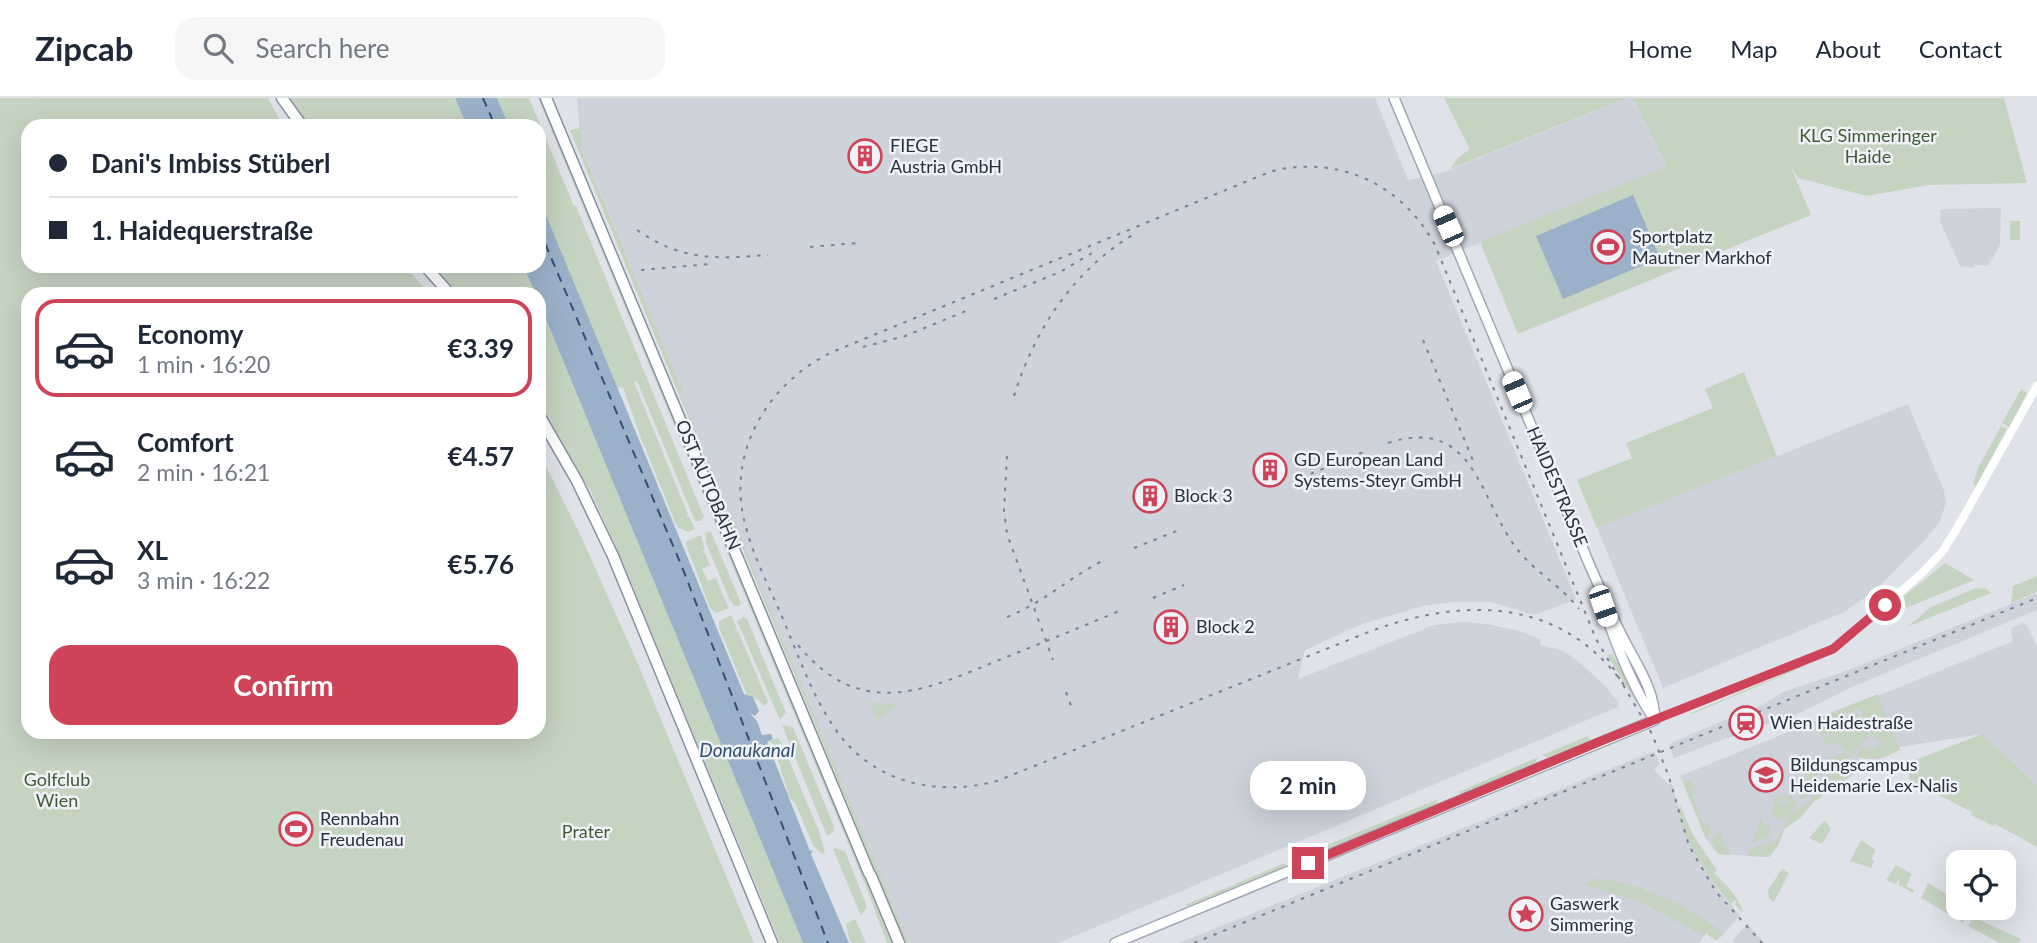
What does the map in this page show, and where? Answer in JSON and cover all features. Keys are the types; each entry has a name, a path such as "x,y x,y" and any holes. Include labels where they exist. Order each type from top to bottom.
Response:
{"highway":[{"path":"282,98 297,119"},
{"name":"OST AUTOBAHN","path":"546,98 899,943"},
{"path":"431,273 444,287"},
{"path":"546,427 577,481 613,556 772,943"}],"main road":[{"name":"HAIDESTRASSE","path":"1394,98 1590,566 1649,688 1655,703 1655,720"},
{"path":"1115,943 1833,649 1922,575 1942,552 1974,502 2037,386"}],"shaded area":[{"path":"577,98 1375,98 1408,180 1445,172 1627,98 1633,98 1667,166 1436,261 1576,599 1534,615 1491,602 1453,602 1423,606 1362,624 1305,650 1298,679 1434,625 1463,622 1487,624 1523,632 1541,640 1540,645 1562,650 1604,685 1618,702 1618,707 1058,943 909,943 679,392 683,391 581,146"},
{"path":"2001,208 2000,245 1988,266 1960,266 1940,221 1941,209"},
{"path":"1908,404 1944,491 1946,503 1939,523 1923,542 1876,590 1844,612 1663,688 1597,528"},
{"path":"2037,593 2037,610 1854,686 1781,722 1762,725 1674,758 1669,745 1673,742 1766,703 1783,692 1849,670"},
{"path":"2023,623 2037,646 2037,785 1982,734 1900,747 1900,750 1879,760 1860,758 1853,775 1830,791 1823,791 1822,797 1785,828 1779,844 1769,857 1718,854 1706,839 1680,776 2013,641 2011,628"},
{"path":"1654,751 1660,764 1654,770 1668,784 1672,784 1683,824 1701,865 1740,915 1724,934 1678,904 1648,890 1598,880 1585,885 1638,901 1704,936 1699,943 1179,943"},
{"path":"1748,923 1750,927 1765,943 1732,941"}],"green space":[{"name":"Prater","path":"0,98 268,98 279,119 21,119 21,273 411,273 423,287 21,287 21,739 546,739 546,466 580,534 638,664 754,943 0,943"},
{"path":"289,98 455,98 464,119 304,119"},
{"path":"497,98 529,98 538,119 506,119"},
{"path":"538,98 541,98 581,193 579,195 582,194 593,222 591,224 594,223 607,256 605,257 608,257 626,301 624,303 627,303 627,310 629,309 687,448 685,450 688,449 893,943 887,943 865,884"},
{"path":"1444,98 1627,98 1450,169 1458,158 1470,149"},
{"name":"KLG Simmeringer Haide","path":"1633,98 2004,98 2027,183 1928,185 1867,196 1798,178 1790,165 1811,215 1518,334 1480,242 1667,166"},
{"path":"581,128 581,147 683,391 680,393 909,943 905,943 570,130"},
{"path":"546,139 704,517 701,521 695,521 637,381 634,382 688,514 686,516 695,529 688,532 677,527 623,387 617,388 546,215"},
{"path":"2010,221 2020,221 2020,240 2010,240"},
{"path":"440,273 526,273 533,287 453,287"},
{"path":"546,318 803,943 780,943 591,492 546,416"},
{"path":"1744,372 1777,456 1597,528 1577,480 1632,458 1626,443 1713,408 1705,389"},
{"path":"2021,389 2027,393 2009,427 2002,423"},
{"path":"2001,426 2007,429 1976,486 1973,484 1978,468"},
{"path":"706,532 711,532 741,603 739,606 734,606 729,598 706,543"},
{"path":"701,535 705,550 702,552 710,565 702,569 708,581 716,578 722,593 720,594 729,608 716,613 710,608 685,542"},
{"path":"1945,563 1974,580 1906,608 1905,604 1896,608 1897,612 1872,622"},
{"path":"2037,576 2037,592 2011,603 2013,586"},
{"path":"1976,588 1987,589 1991,593 1907,627 1931,607"},
{"path":"731,615 737,629 735,630 738,631 768,702 763,706 759,700 747,695 719,628 719,621"},
{"path":"743,617 747,619 786,713 780,720 737,621"},
{"path":"1612,654 1630,687 1637,704 1607,655"},
{"path":"1810,664 1692,714 1691,713 1797,668"},
{"path":"1878,694 1900,750 1878,758 1862,758 1856,756 1862,748 1872,750 1882,743 1876,740 1859,709 1825,721 1820,717"},
{"path":"875,702 898,705 878,720 870,706"},
{"path":"1857,713 1870,734 1854,754 1842,749 1841,744 1825,744 1822,736 1832,735 1821,735 1816,728"},
{"path":"782,725 793,727 834,826 833,832 827,836"},
{"path":"1982,734 2037,785 2037,847 1995,824 1993,826 1971,815 1972,812 1910,780 1908,769 1913,761"},
{"path":"1588,736 1590,739 1587,742 1548,758 1542,755"},
{"path":"778,738 783,745 779,743 777,747 781,750 783,746 819,831 825,852 822,854 813,845 796,805 789,796 773,744 769,741"},
{"path":"1845,752 1851,756 1849,760 1831,766 1826,771 1821,767 1824,760"},
{"path":"1538,757 1535,763 1461,794 1459,792"},
{"path":"1853,759 1858,762 1849,777 1840,785 1823,791 1822,797 1814,801 1800,818 1782,830 1790,813 1808,804 1830,770"},
{"path":"1820,767 1822,769 1804,799 1799,799 1801,781 1807,776 1803,773 1807,768 1813,772"},
{"path":"1683,783 1693,783 1695,788 1691,790 1703,823 1707,823 1711,832 1706,839"},
{"path":"1789,793 1779,802 1781,804 1791,800 1780,802 1791,794 1793,800 1796,800 1796,808 1788,812 1784,820 1772,815 1774,799"},
{"path":"1438,799 1435,805 1314,854 1308,853"},
{"path":"1680,805 1693,835 1717,870 1714,873 1735,896 1742,913 1735,904 1737,901 1733,901 1732,905 1697,858 1684,829"},
{"path":"1761,818 1764,826 1770,824 1769,837 1752,843"},
{"path":"1825,820 1831,829 1822,844 1809,838"},
{"path":"1719,830 1727,849 1730,849 1730,855 1718,854 1711,843"},
{"path":"1781,832 1783,833 1779,844 1769,857 1747,856 1750,849 1776,840"},
{"path":"1861,840 1876,850 1871,858 1874,861 1871,868 1850,861"},
{"path":"833,849 845,851 867,907 861,916"},
{"path":"1285,863 1287,866 1185,905"},
{"path":"1896,865 1912,874 1906,886 1914,890 1913,893 1899,885 1899,878 1896,884 1886,880"},
{"path":"1782,869 1789,873 1774,902 1769,898 1768,890"},
{"path":"1592,879 1626,884 1661,896 1679,904 1724,934 1716,941 1706,933 1704,936 1638,901 1584,885"},
{"path":"1928,883 1946,894 1946,913 1921,898"},
{"path":"855,919 866,943 852,943 849,939 846,924"},
{"path":"1971,920 1980,920 2021,939 2019,943 2000,943 1968,926"}],"water":[{"path":"455,98 497,98 506,119 464,119"},
{"path":"1633,195 1660,258 1563,299 1536,236"},
{"name":"Donaukanal","path":"546,215 744,694 753,697 759,711 755,716 750,713 757,721 762,735 771,734 773,739 767,742 849,943 803,943 546,319 546,287 533,287 526,273 546,273"}],"ferry route":[{"path":"483,98 492,119"},
{"path":"546,246 682,567 828,943"}],"railway":[{"path":"1624,685 1599,656 1571,635 1541,620 1509,612 1475,610 1441,613 1371,631 997,781 952,787 929,786 908,781 887,774 868,763 836,730 820,704 749,537 742,509 743,461 750,438 774,398 790,380 830,353 1272,171 1321,167 1366,179 1405,205 1435,245 1596,639 1652,734 1669,777 1689,846 1716,892 1762,943"},
{"path":"637,230 669,248 684,253 716,257 768,255"},
{"path":"1014,396 1033,348 1059,304 1092,266 1134,234"},
{"path":"810,247 857,243"},
{"path":"994,299 1060,272 1092,253"},
{"path":"641,270 710,264"},
{"path":"863,347 905,336 971,309"},
{"path":"1423,340 1474,463"},
{"path":"1388,443 1417,438 1440,441 1457,451 1471,467 1517,549 1579,609"},
{"path":"1301,478 1368,450"},
{"path":"1007,456 1004,511 1007,534 1053,660"},
{"path":"1134,548 1179,530"},
{"path":"1007,617 1033,605 1104,560"},
{"path":"1153,598 1184,585"},
{"path":"1194,943 2037,598"},
{"path":"798,645 822,669 846,684 871,692 897,692 949,680 1124,609"},
{"path":"1066,692 1073,711"}],"place":[{"name":"FIEGE Austria GmbH","path":"865,156"},
{"name":"Sportplatz Mautner Markhof","path":"1608,247"},
{"name":"GD European Land Systems-Steyr GmbH","path":"1270,470"},
{"name":"Block 3","path":"1150,496"},
{"name":"Block 2","path":"1171,627"},
{"name":"Wien Haidestraße","path":"1746,723"},
{"name":"Bildungscampus Heidemarie Lex-Nalis","path":"1766,775"},
{"name":"Rennbahn Freudenau","path":"296,829"},
{"name":"Gaswerk Simmering","path":"1526,914"}],"route":[{"path":"1308,863 1606,739 1833,649 1885,605"}],"park label":[{"name":"Golfclub Wien","path":"57,790"}]}
